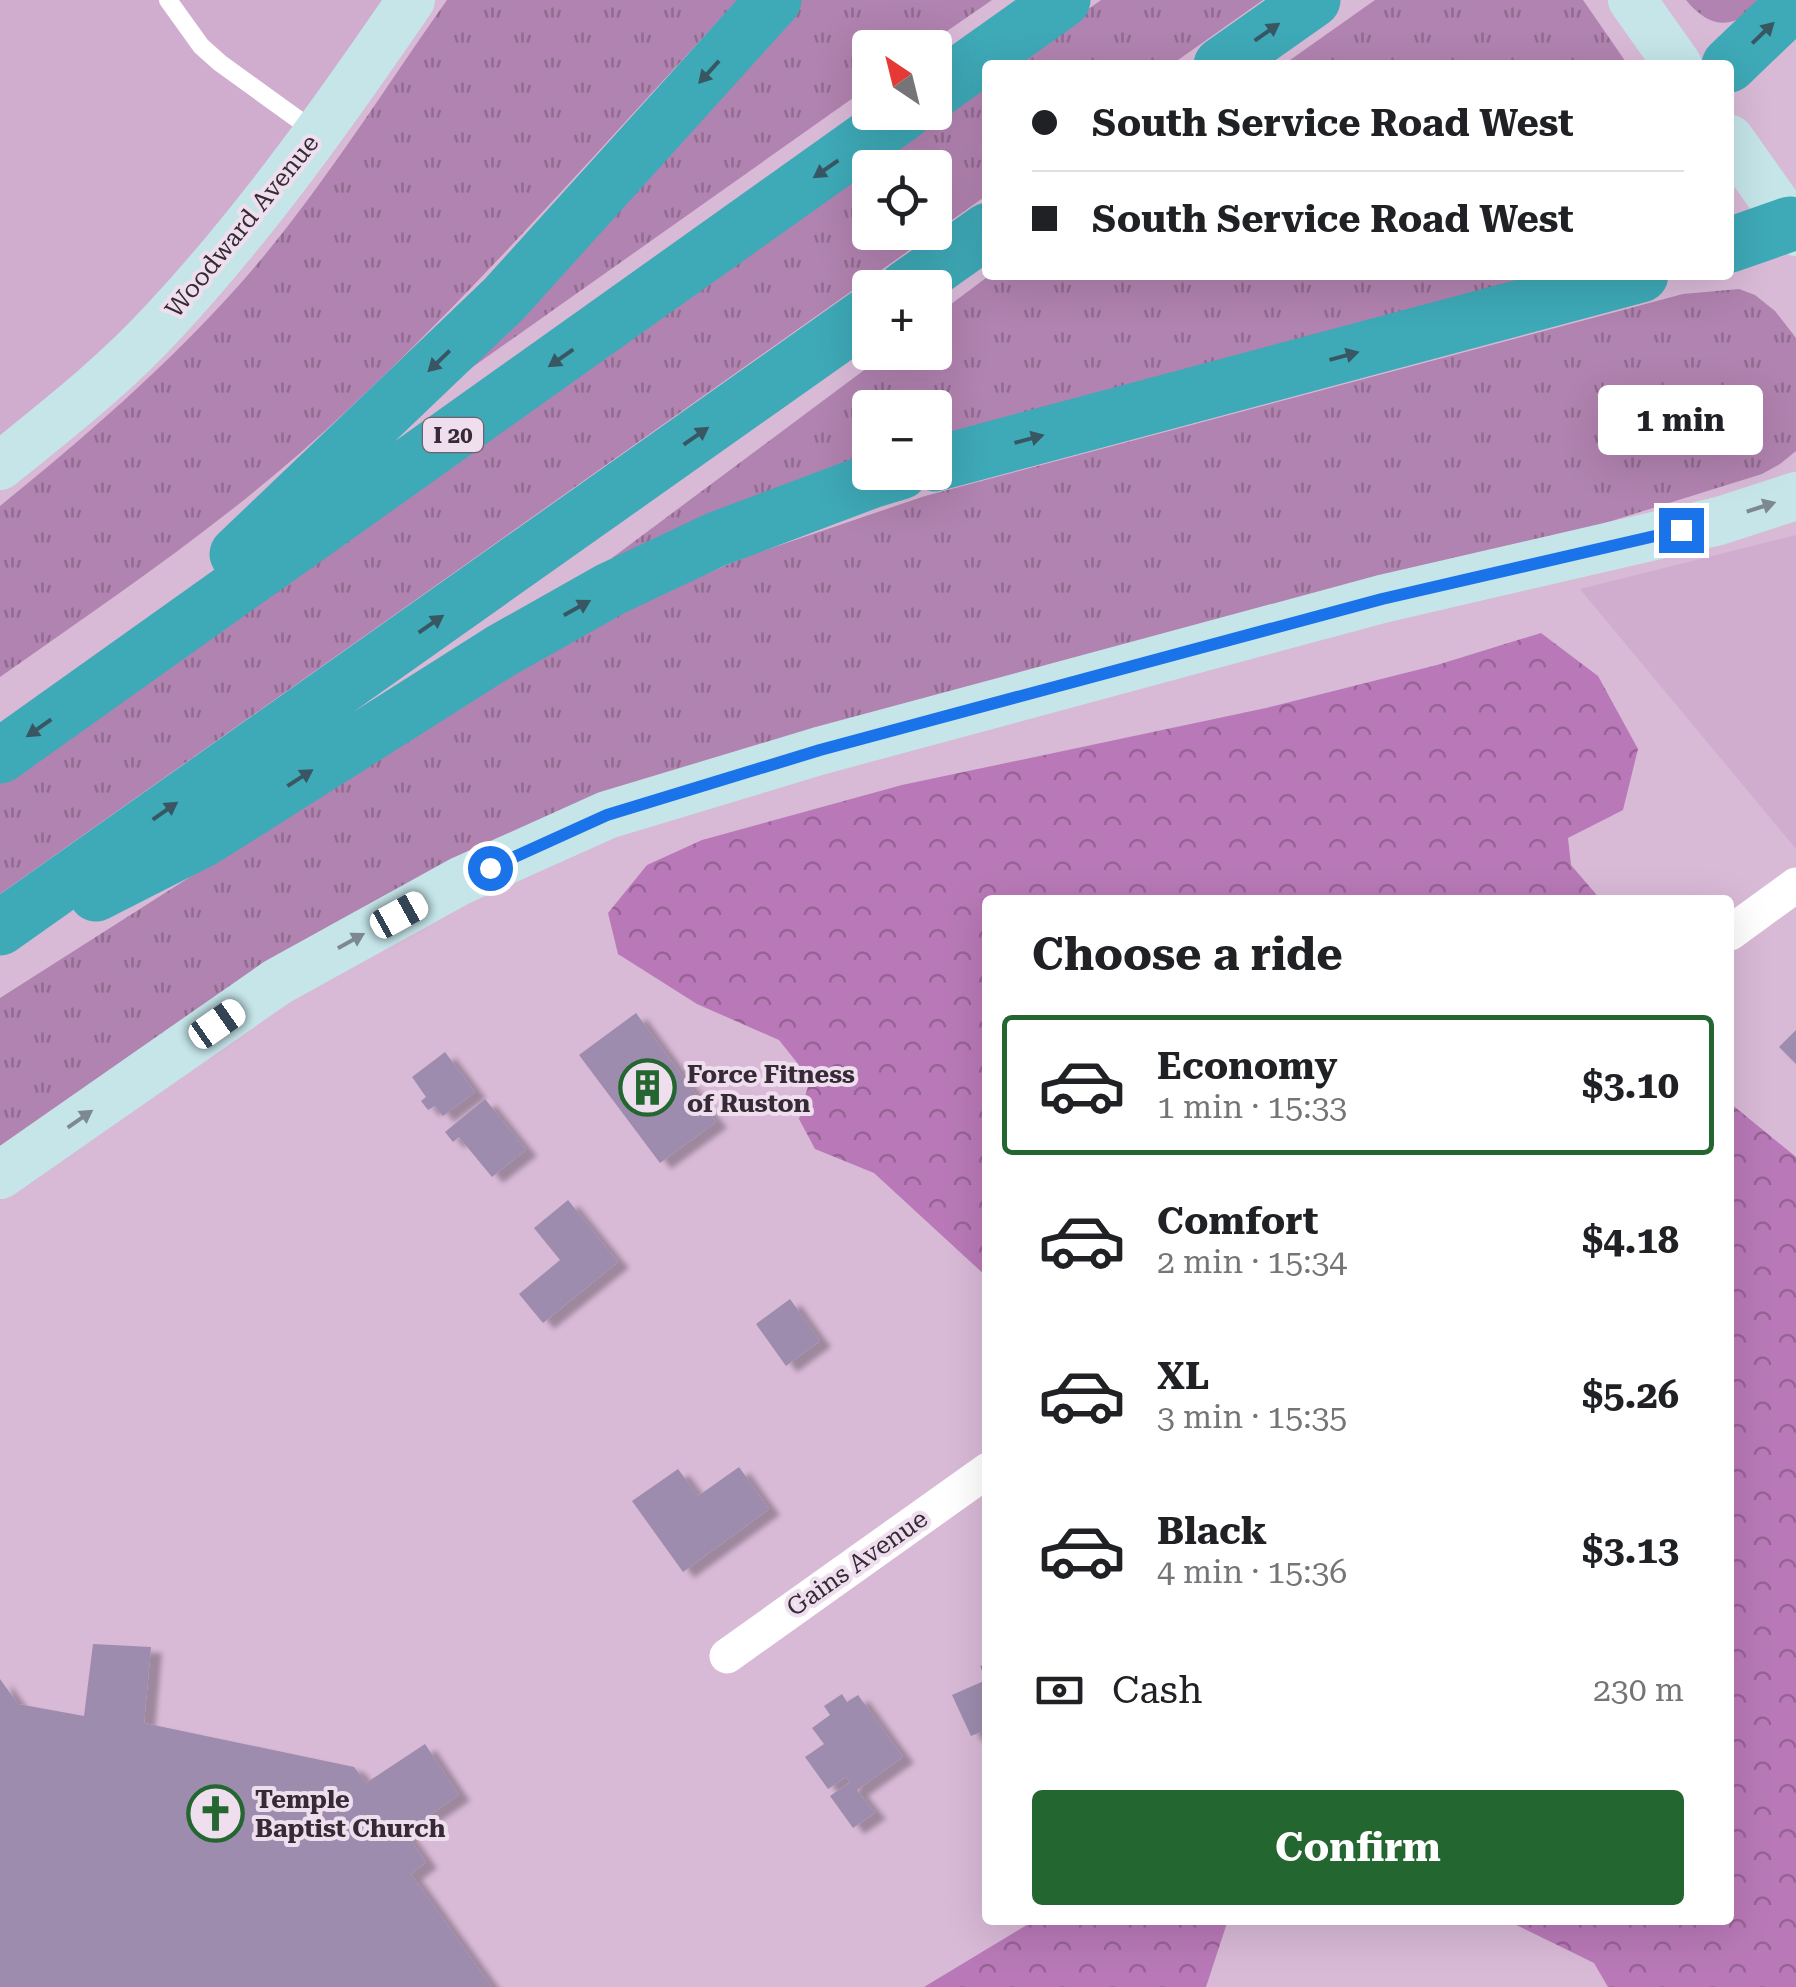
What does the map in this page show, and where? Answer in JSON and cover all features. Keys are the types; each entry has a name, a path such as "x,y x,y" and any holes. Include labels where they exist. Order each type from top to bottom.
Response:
{"highway":[{"path":"97,688 504,299 774,0"},
{"path":"952,79 1063,0"},
{"path":"1228,60 1313,0"},
{"path":"1734,60 1796,1"},
{"name":"I 20","path":"0,756 880,130"},
{"path":"1734,244 1793,228"},
{"path":"931,270 982,234"},
{"path":"952,459 1623,280"},
{"path":"0,928 852,326"},
{"path":"0,943 204,839 500,651 611,589 717,540 852,487"}],"main road":[{"name":"Woodward Avenue","path":"0,466 86,396 163,323 232,244 318,133 411,0"},
{"path":"1632,0 1674,60"},
{"path":"1734,144 1793,228"},
{"path":"0,1175 276,982 460,882 607,815 820,750 1382,599 1719,521 1796,496"}],"street":[{"path":"1734,930 1796,885"},
{"name":"Gains Avenue","path":"726,1656 982,1474"}],"lane":[{"path":"168,0 200,46 318,133"}],"shaded area":[{"path":"0,0 387,0 200,253 109,349 0,446"},
{"path":"1796,535 1796,849 1580,589"}],"green space":[{"path":"447,0 738,0 469,290 357,401 227,513 0,677 0,506 124,400 240,284 322,181"},
{"path":"789,0 992,0 949,30 852,30 852,99 450,383"},
{"path":"1101,0 1263,0 1178,60 1016,60"},
{"path":"1375,0 1583,0 1625,60 1290,60"},
{"path":"1686,0 1770,0 1737,20 1717,22 1707,19"},
{"path":"982,84 982,199 952,220 952,150 888,150 916,130 952,130 952,105"},
{"path":"852,176 852,250 910,250 881,270 852,270 852,291 0,894 0,779"},
{"path":"983,280 1568,280 952,445 952,390 852,390 852,476 617,566 612,558 864,370 952,370 952,303"},
{"path":"1739,289 1755,295 1775,311 1796,338 1796,451 1762,474 1393,589 565,816 0,1154 0,998 528,662 615,614 745,557 925,496 1683,294"},
{"path":"1541,633 1598,676 1638,749 1623,810 1568,838 1571,865 1597,895 982,895 982,1272 874,1173 815,1149 799,1119 810,1079 779,1040 697,1004 618,954 608,913 647,865 702,840 902,785 1266,708 1437,665"},
{"path":"1734,1106 1796,1157 1796,1987 1608,1987 1594,1963 1516,1925 1734,1925"},
{"path":"1027,1925 1226,1925 1206,1987 924,1987"}],"building":[{"name":"Force Fitness of Ruston","path":"636,1013 716,1122 660,1163 579,1055"},
{"path":"1796,1030 1796,1064 1779,1047"},
{"path":"445,1052 475,1092 443,1116 435,1106 428,1110 421,1101 426,1097 412,1077"},
{"path":"485,1099 526,1150 492,1177 459,1137 453,1142 445,1132"},
{"path":"568,1200 618,1262 543,1323 519,1294 560,1260 534,1228"},
{"path":"790,1299 820,1341 786,1366 756,1324"},
{"path":"739,1467 769,1509 683,1572 632,1501 678,1469 698,1496"},
{"name":"Temple Baptist Church","path":"93,1644 151,1647 144,1723 354,1767 366,1783 425,1744 459,1795 405,1832 426,1862 411,1874 492,1987 0,1987 0,1679 18,1704 84,1716"},
{"path":"982,1682 982,1731 971,1736 952,1695"},
{"path":"842,1694 847,1702 858,1695 903,1757 857,1790 875,1813 853,1828 830,1796 850,1782 846,1777 828,1789 805,1757 824,1744 812,1728 830,1715 824,1706"}],"place":[{"name":"Force Fitness of Ruston","path":"648,1088"},
{"name":"Temple Baptist Church","path":"216,1813"}],"route":[{"path":"490,868 607,815 820,750 1382,599 1681,530"}]}
